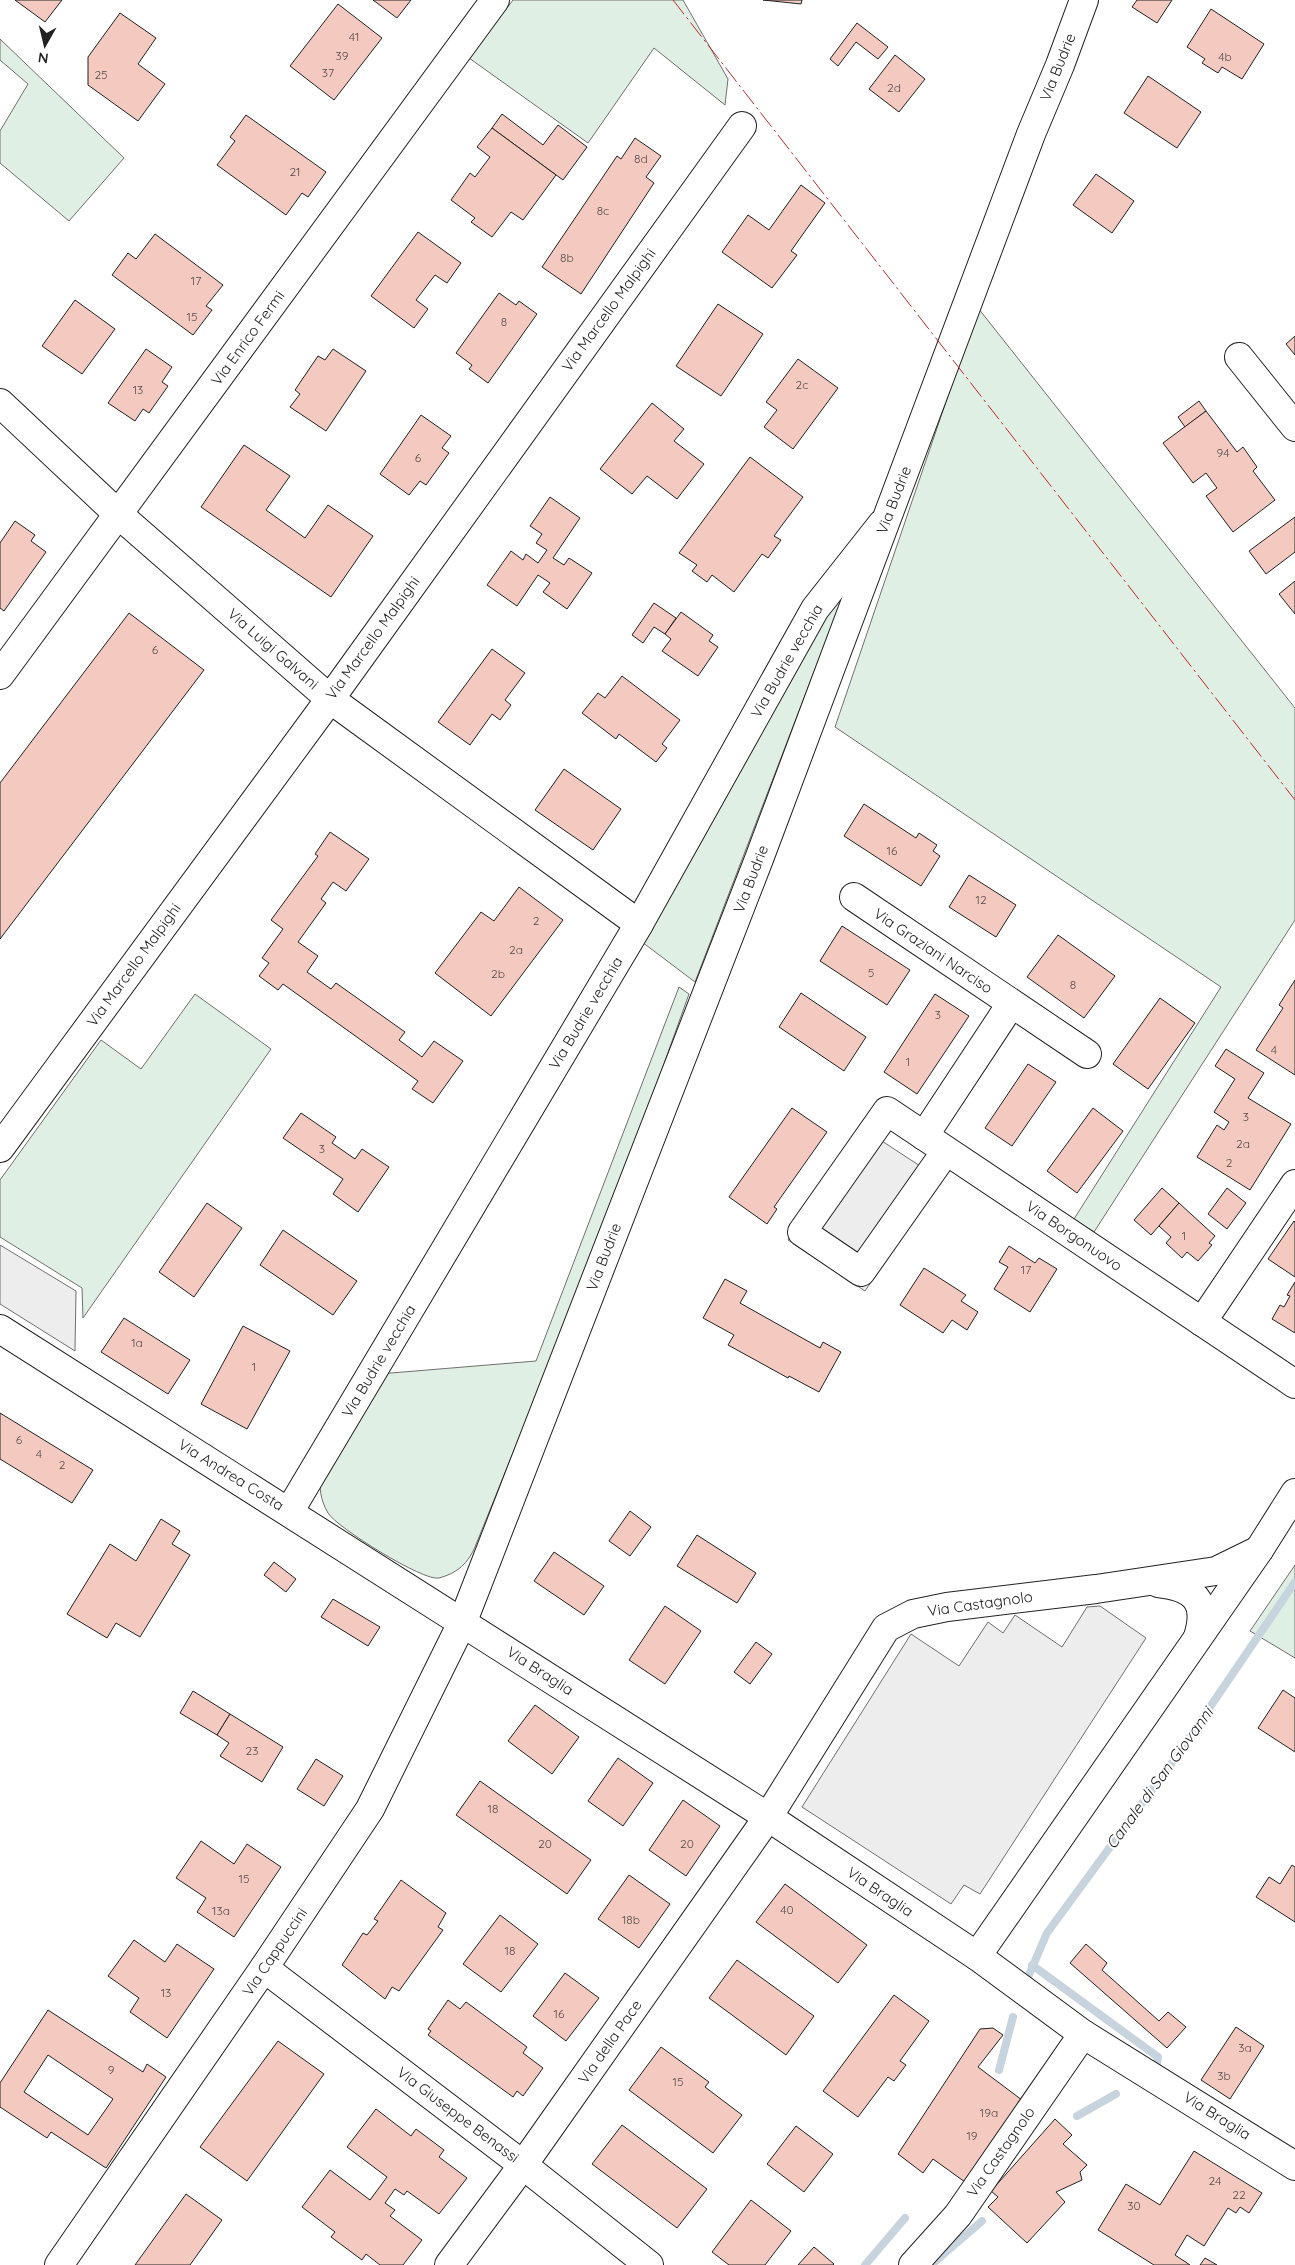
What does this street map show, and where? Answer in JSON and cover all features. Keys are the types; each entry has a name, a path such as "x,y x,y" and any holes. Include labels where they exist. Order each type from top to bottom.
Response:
{"street":[{"name":"Via Enrico Fermi","path":"0,675 495,0"},
{"name":"Via Budrie","path":"1031,134 1063,0"},
{"name":"Via Budrie","path":"462,1622 752,877 1031,134 1060,66 1084,0"},
{"name":"Via Marcello Malpighi","path":"0,1148 330,699 742,126"},
{"path":"1239,357 1295,427"},
{"name":"Via Luigi Galvani","path":"0,403 118,514 330,699 639,924"},
{"name":"Via Budrie vecchia","path":"289,1512 639,924 815,609 887,517"},
{"name":"Via Graziani Narciso","path":"854,897 1087,1054"},
{"path":"935,1143 887,1111 802,1232 862,1272 935,1143 1011,1004"},
{"name":"Via Borgonuovo","path":"935,1143 1295,1384"},
{"path":"1202,1322 1295,1184"},
{"name":"Via Andrea Costa","path":"0,1329 462,1622"},
{"name":"Via Castagnolo","path":"977,1956 1259,1550 1295,1494"},
{"name":"Via Castagnolo","path":"768,1816 886,1628 913,1614 947,1607 1150,1582 1216,1571 1259,1550"},
{"name":"Via Castagnolo","path":"1150,1582 1169,1584 1186,1590 1197,1598 1202,1609 1202,1624 1198,1637"},
{"name":"Via Braglia","path":"462,1622 768,1816 977,1956 1083,2034 1295,2166"},
{"name":"Via Cappuccini","path":"59,2265 264,1968 370,1809 462,1622"},
{"name":"Via della Pace","path":"449,2265 523,2165 768,1816"},
{"name":"Via Giuseppe Benassi","path":"264,1968 523,2165 649,2265"},
{"name":"Via Castagnolo","path":"913,2265 958,2215 1083,2034"}],"green space":[{"path":"513,0 683,0 728,79 725,105 654,48 588,143 469,58"},
{"path":"0,39 124,158 69,221 0,163 0,131 28,84 0,60"},
{"path":"978,308 1295,708 1295,920 1094,1232 1074,1219 1221,987 835,727"},
{"path":"850,578 695,982 642,942 814,632"},
{"path":"679,987 689,994 615,1200 475,1547 461,1567 446,1576 439,1578 430,1577 416,1571 363,1541 334,1520 325,1508 322,1498 320,1489 321,1473 379,1374 536,1361"},
{"path":"195,994 271,1049 83,1318 82,1288 0,1237 0,1180 101,1040 141,1069"},
{"path":"1295,1565 1295,1658 1250,1631"}],"shaded area":[{"path":"862,1128 940,1179 865,1291 788,1240"},
{"path":"0,1245 76,1291 75,1351 0,1304"},
{"path":"1100,1606 1146,1638 980,1894 964,1885 951,1904 802,1807 911,1634 959,1666 988,1622 1003,1633 1015,1615 1062,1647 1087,1607"}],"building":[{"path":"15,0 62,0 45,22"},
{"path":"373,0 411,0 397,18"},
{"path":"763,0 802,0 801,4"},
{"path":"1137,0 1172,0 1157,23 1132,7"},
{"path":"338,4 382,38 334,100 290,66"},
{"path":"1211,9 1264,44 1242,79 1222,67 1218,73 1202,63 1205,59 1187,47"},
{"path":"120,13 156,38 138,64 165,84 138,121 88,85 88,57"},
{"path":"857,23 888,47 878,59 856,42 838,66 830,59"},
{"path":"895,55 925,79 899,112 869,89"},
{"path":"1148,76 1201,112 1177,148 1124,113"},
{"path":"502,114 543,145 558,125 587,147 563,180 492,128"},
{"path":"246,115 326,172 308,197 302,193 286,215 217,165 235,141 230,137"},
{"path":"492,128 556,175 523,220 511,212 492,237 471,222 475,218 451,200 470,173 475,177 490,157 477,147"},
{"path":"635,138 661,156 646,177 654,183 581,294 542,267 617,156 621,159"},
{"path":"1096,174 1134,201 1112,233 1073,205"},
{"path":"801,185 825,203 791,251 797,255 772,288 722,252 748,215 769,230"},
{"path":"418,232 461,263 447,283 435,275 416,300 428,309 414,328 371,296"},
{"path":"155,234 223,285 206,306 212,310 193,335 112,275 128,253 136,259"},
{"path":"499,293 516,305 519,301 537,314 488,383 469,369 472,365 456,353"},
{"path":"75,300 115,329 82,374 42,346"},
{"path":"718,304 763,334 721,396 676,366"},
{"path":"1295,336 1295,355 1286,344"},
{"path":"146,349 172,367 162,382 168,386 149,413 143,409 135,421 108,403"},
{"path":"333,349 366,371 326,431 290,407 300,394 295,390 318,356 325,360"},
{"path":"798,359 838,388 793,449 764,427 777,410 766,402"},
{"path":"1199,401 1206,411 1185,427 1178,417"},
{"path":"652,403 684,429 674,441 704,464 677,499 647,476 632,494 600,469"},
{"path":"1206,411 1237,452 1243,447 1257,467 1253,471 1275,500 1233,532 1206,496 1217,488 1206,473 1193,483 1163,443"},
{"path":"421,415 451,436 442,448 449,453 426,485 420,481 409,495 380,474"},
{"path":"244,445 290,476 266,510 305,538 328,505 373,536 331,597 201,507"},
{"path":"750,457 803,497 774,536 781,540 768,558 762,554 734,592 712,575 707,582 692,571 697,565 679,553"},
{"path":"550,497 580,518 553,558 564,565 569,558 592,573 567,609 543,592 550,583 538,575 517,606 487,585 511,551 523,560 526,554 538,563 547,550 536,543 542,534 530,526"},
{"path":"1295,517 1295,552 1266,574 1249,551"},
{"path":"15,521 35,535 31,541 46,552 4,611 0,608 0,543"},
{"path":"1295,581 1295,614 1279,594"},
{"path":"654,603 676,618 665,634 654,627 643,643 632,635"},
{"path":"681,612 713,635 709,641 718,647 698,676 662,651 671,639 665,634"},
{"path":"129,613 204,670 0,939 0,783"},
{"path":"492,649 525,673 505,700 511,705 500,720 492,714 470,745 438,722"},
{"path":"622,676 680,720 662,744 667,748 656,762 619,734 616,739 582,713 598,693 605,698"},
{"path":"564,769 621,809 593,850 535,810"},
{"path":"864,804 916,838 919,833 937,845 933,851 940,856 921,886 844,836"},
{"path":"330,832 369,859 346,891 333,882 321,899 326,903 298,942 318,956 307,972 331,989 336,983 405,1032 399,1040 422,1057 434,1041 463,1061 433,1103 412,1089 418,1081 283,984 278,990 259,976 269,963 262,958 283,929 271,920 318,856 315,854"},
{"path":"969,875 1016,905 996,937 949,907"},
{"path":"519,887 563,920 491,1016 435,973 481,912 494,921"},
{"path":"842,926 910,970 887,1005 820,961"},
{"path":"1058,935 1115,976 1084,1018 1027,977"},
{"path":"1295,980 1295,1075 1256,1050 1283,1008 1279,1005"},
{"path":"801,993 866,1037 844,1071 779,1027"},
{"path":"935,994 969,1016 917,1094 884,1072"},
{"path":"1160,998 1195,1023 1148,1089 1113,1064"},
{"path":"1226,1049 1264,1073 1248,1098 1291,1124 1250,1190 1197,1157 1217,1125 1224,1130 1229,1122 1214,1112 1235,1079 1215,1066"},
{"path":"1028,1064 1056,1082 1012,1146 985,1128"},
{"path":"792,1108 827,1132 774,1207 777,1209 767,1224 729,1197"},
{"path":"1093,1108 1123,1131 1077,1193 1047,1171"},
{"path":"301,1113 336,1137 332,1143 355,1159 362,1149 389,1167 358,1212 333,1194 343,1179 283,1138"},
{"path":"1162,1188 1179,1203 1151,1235 1134,1220"},
{"path":"1227,1188 1246,1203 1227,1229 1208,1214"},
{"path":"207,1203 242,1228 194,1297 159,1272"},
{"path":"1179,1203 1215,1236 1209,1243 1212,1245 1198,1261 1187,1252 1182,1258 1166,1243 1171,1237 1159,1226"},
{"path":"1295,1222 1295,1277 1268,1259"},
{"path":"283,1230 357,1281 333,1315 260,1265"},
{"path":"1009,1246 1035,1263 1039,1258 1057,1269 1030,1312 994,1289 1008,1267 999,1262"},
{"path":"924,1268 966,1295 961,1301 978,1312 967,1330 952,1320 943,1333 900,1305"},
{"path":"725,1279 747,1291 740,1303 820,1348 823,1342 841,1352 819,1392 789,1376 788,1378 728,1345 734,1335 703,1318"},
{"path":"1295,1282 1295,1333 1272,1319 1280,1305 1284,1307 1290,1296 1287,1295"},
{"path":"124,1318 190,1360 168,1394 101,1352"},
{"path":"243,1326 290,1351 247,1429 201,1404"},
{"path":"0,1413 93,1470 72,1503 0,1459"},
{"path":"630,1511 651,1527 630,1556 609,1541"},
{"path":"161,1519 180,1531 172,1544 190,1555 140,1637 116,1623 107,1638 67,1614 110,1544 136,1561"},
{"path":"697,1535 756,1573 737,1603 677,1566"},
{"path":"554,1552 604,1586 584,1615 534,1581"},
{"path":"274,1562 296,1579 286,1592 264,1575"},
{"path":"333,1599 380,1627 368,1646 321,1617"},
{"path":"665,1606 701,1631 665,1684 629,1660"},
{"path":"756,1642 772,1654 750,1684 734,1672"},
{"path":"1283,1690 1295,1698 1295,1752 1258,1728"},
{"path":"193,1691 230,1714 217,1735 180,1713"},
{"path":"535,1705 579,1737 552,1774 508,1741"},
{"path":"230,1714 283,1747 262,1782 220,1756 229,1743 217,1735"},
{"path":"618,1758 653,1783 623,1826 588,1801"},
{"path":"316,1759 343,1776 324,1806 297,1789"},
{"path":"480,1781 591,1860 567,1894 456,1815"},
{"path":"683,1800 720,1826 686,1876 649,1850"},
{"path":"201,1841 234,1864 247,1844 281,1867 234,1937 197,1912 206,1898 176,1878"},
{"path":"1292,1865 1295,1867 1295,1922 1256,1897 1269,1877 1280,1884"},
{"path":"629,1875 670,1904 639,1948 598,1919"},
{"path":"401,1880 446,1913 438,1927 443,1930 399,1991 392,1987 385,1999 342,1965 363,1933 367,1935 378,1921 374,1919"},
{"path":"785,1884 867,1945 838,1983 756,1922"},
{"path":"500,1915 538,1944 501,1992 463,1964"},
{"path":"134,1940 165,1962 177,1944 214,1969 167,2038 130,2012 139,1998 108,1976"},
{"path":"1086,1944 1107,1963 1102,1970 1159,2021 1168,2012 1186,2027 1167,2048 1070,1963"},
{"path":"737,1960 814,2016 786,2055 709,1998"},
{"path":"565,1973 599,1998 566,2041 533,2016"},
{"path":"894,1995 929,2021 900,2061 906,2065 894,2081 888,2077 858,2117 823,2091"},
{"path":"448,2000 460,2009 466,2002 527,2047 523,2053 543,2068 523,2096 517,2091 513,2097 428,2035 431,2031 428,2029"},
{"path":"48,2010 143,2072 147,2064 166,2077 106,2168 51,2132 47,2138 0,2107 0,2083","holes":["48,2055 113,2099 88,2135 24,2092"]},
{"path":"1236,2027 1264,2046 1230,2099 1201,2080"},
{"path":"993,2028 1003,2035 978,2067 1026,2103 965,2182 933,2159 923,2173 898,2154 980,2029"},
{"path":"278,2041 324,2074 247,2181 200,2147"},
{"path":"661,2047 709,2082 705,2087 742,2115 713,2153 629,2090"},
{"path":"376,2109 411,2136 416,2129 444,2150 439,2157 467,2178 439,2214 407,2191 404,2195 395,2189 385,2203 395,2210 390,2216 422,2240 403,2265 380,2265 366,2254 362,2260 331,2237 335,2232 302,2207 330,2170 370,2200 387,2177 347,2147"},
{"path":"1055,2119 1072,2135 1063,2144 1087,2165 1080,2172 1082,2180 1056,2192 1065,2202 1027,2243 988,2207 998,2197 991,2191"},
{"path":"622,2125 707,2189 677,2228 592,2164"},
{"path":"796,2126 833,2154 804,2192 767,2164"},
{"path":"1194,2151 1262,2193 1249,2213 1240,2207 1236,2213 1228,2208 1204,2246 1187,2235 1175,2255 1190,2265 1154,2265 1098,2230 1126,2184 1160,2205"},
{"path":"186,2194 222,2220 190,2265 135,2265"},
{"path":"751,2200 791,2231 765,2265 729,2265 712,2252"},
{"path":"814,2247 834,2264 798,2265"},
{"path":"1205,2258 1217,2265 1200,2265"}],"waterway":[{"name":"Canale di San Giovanni","path":"1028,1977 1047,1933 1176,1757 1295,1582"},
{"path":"1032,1965 1158,2057 1156,2069"},
{"name":"Canale di San Giovanni","path":"999,2070 1013,2017"},
{"path":"1077,2116 1116,2094"},
{"name":"Canale di San Giovanni","path":"865,2265 905,2218"},
{"path":"931,2265 982,2221"}],"power":[{"path":"673,0 1295,800"}]}
